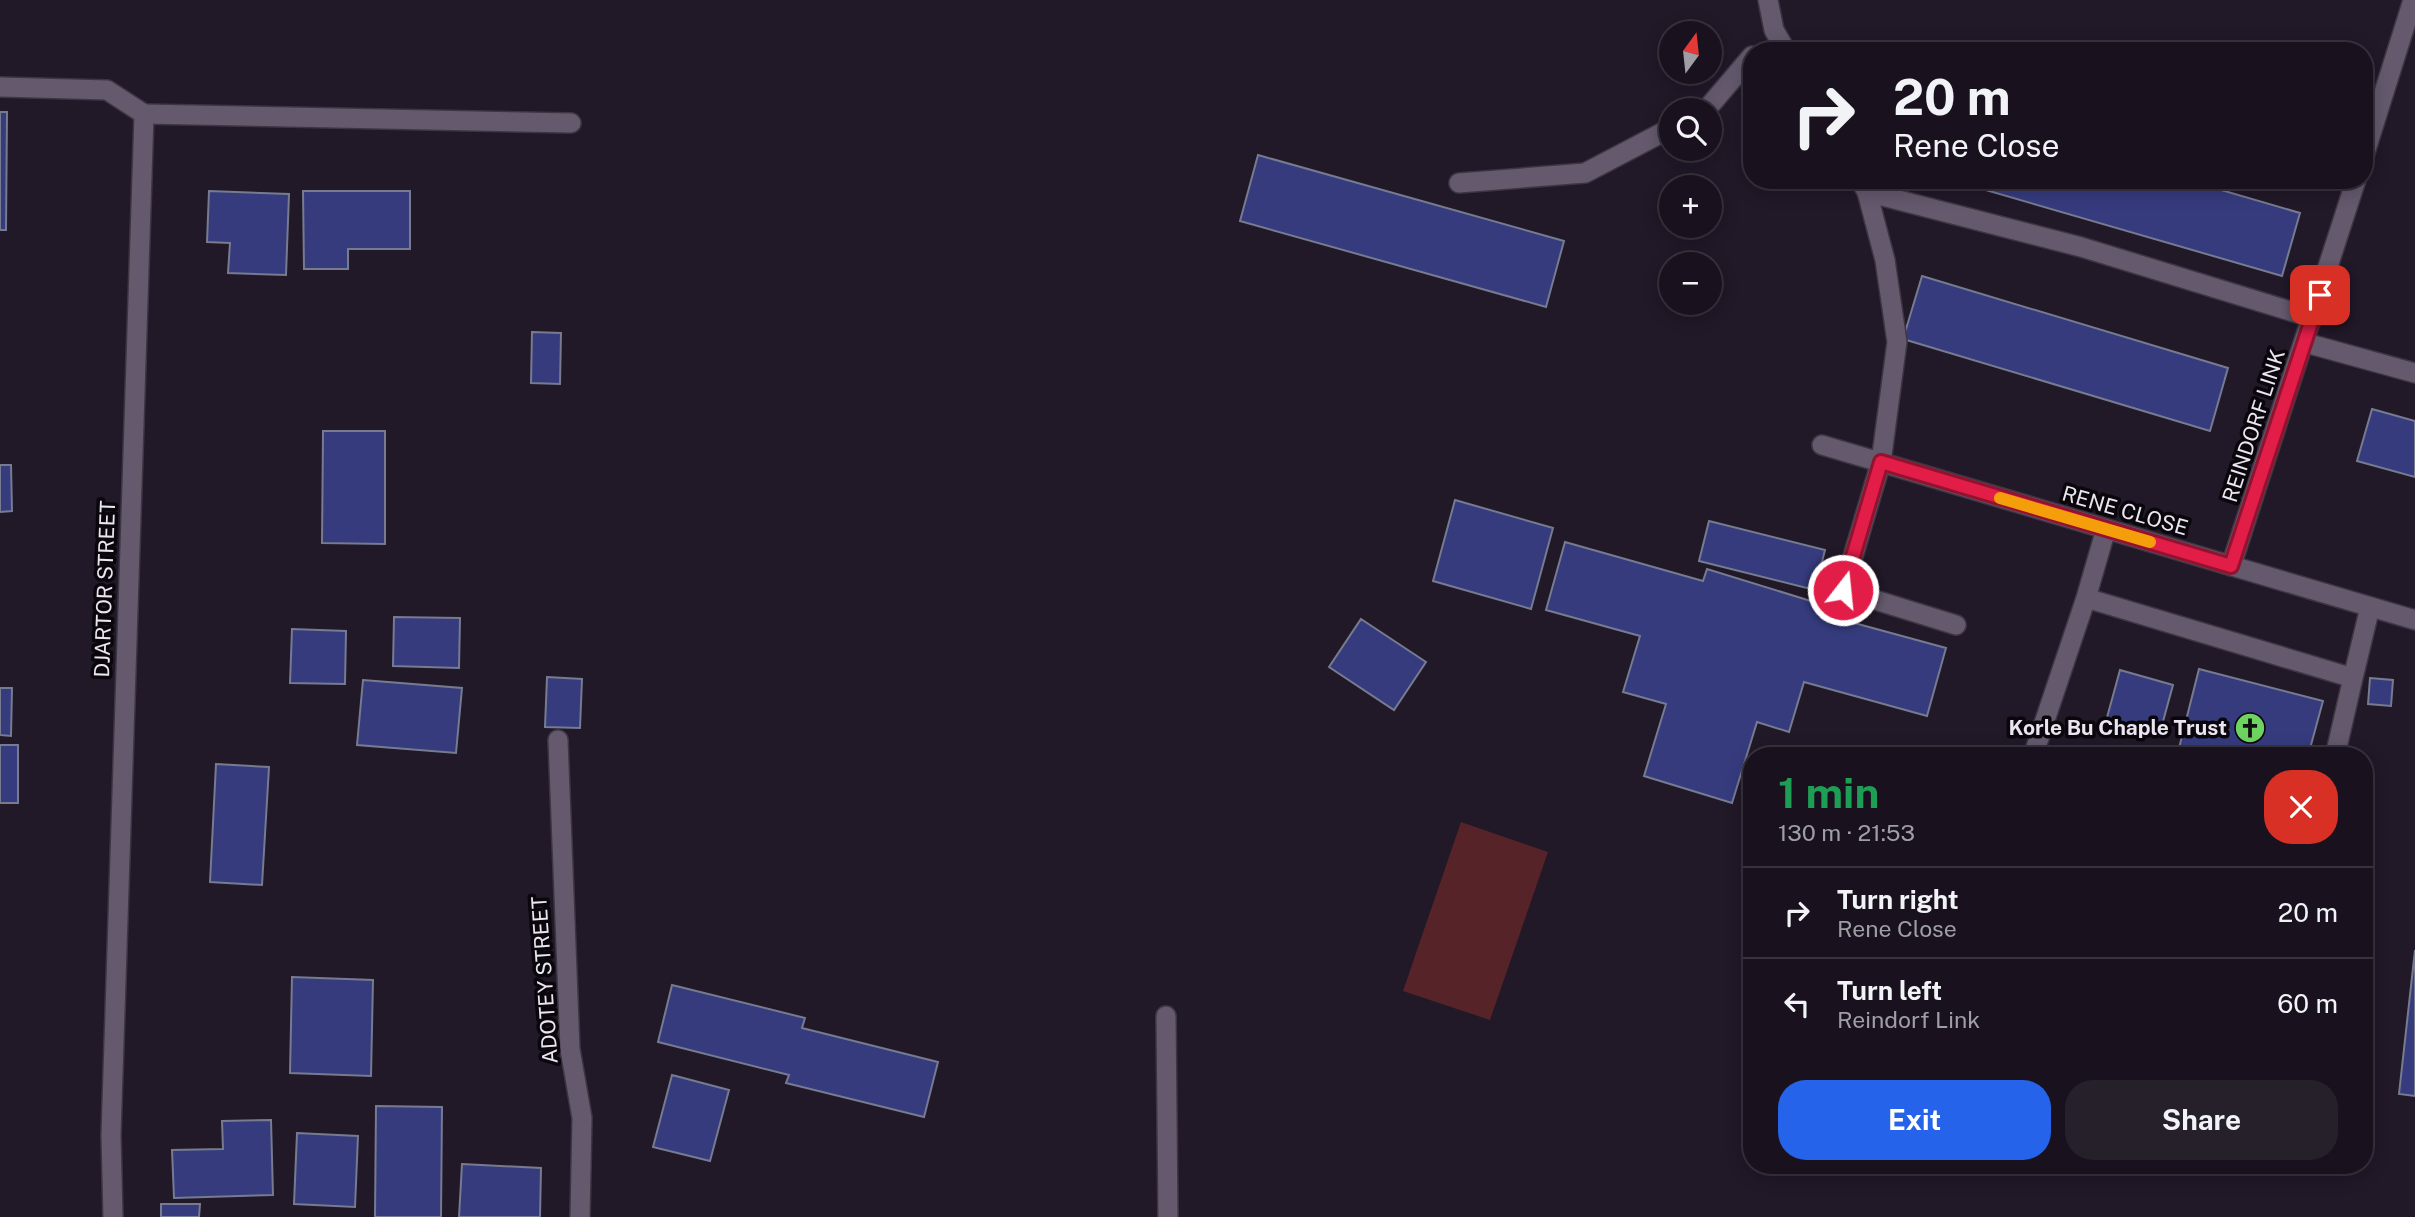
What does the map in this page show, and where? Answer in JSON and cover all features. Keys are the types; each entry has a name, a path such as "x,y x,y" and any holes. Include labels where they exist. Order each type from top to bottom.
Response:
{"street":[{"path":"1768,0 1773,30 1780,42"},
{"path":"2373,127 2413,0"},
{"path":"1763,42 1773,30"},
{"path":"1716,98 1743,67"},
{"path":"0,88 107,90 144,114 571,123"},
{"name":"DJARTOR STREET","path":"113,1217 111,1135 144,114"},
{"path":"1459,183 1585,173 1659,134"},
{"path":"1864,189 1885,260 1897,342 1881,462 1843,590 1956,625"},
{"path":"1874,189 2081,247 2313,318"},
{"name":"REINDORF LINK","path":"2231,566 2306,343 2353,189"},
{"path":"2306,343 2415,373"},
{"name":"RENE CLOSE","path":"1822,445 2415,620"},
{"path":"2037,747 2106,529"},
{"path":"2086,598 2353,678"},
{"path":"2337,747 2371,607"},
{"name":"ADOTEY STREET","path":"558,740 561,887 570,1049 582,1118 580,1217"},
{"path":"1166,1016 1168,1217"}],"shaded area":[{"path":"1461,822 1548,852 1490,1020 1403,991"}],"building":[{"path":"0,112 7,112 6,230 0,230"},
{"path":"1258,155 1564,241 1546,307 1240,221"},
{"path":"1982,189 2218,189 2300,213 2282,276"},
{"path":"209,191 289,194 286,275 228,273 230,243 207,242"},
{"path":"303,191 410,191 410,249 348,249 348,269 304,269"},
{"path":"1922,276 2228,368 2210,431 1903,339"},
{"path":"532,332 561,333 560,384 531,383"},
{"path":"2372,409 2415,421 2415,477 2357,461"},
{"path":"323,431 385,431 385,544 322,543"},
{"path":"0,465 11,465 12,511 0,512"},
{"path":"1455,500 1553,528 1531,609 1433,581"},
{"path":"1709,521 1825,550 1815,590 1699,561"},
{"path":"1565,542 1703,581 1707,569 1827,606 1825,615 1946,648 1927,716 1804,682 1789,732 1757,722 1749,747 1743,747 1743,767 1732,803 1644,776 1666,704 1623,692 1640,636 1546,610"},
{"path":"394,617 460,618 459,668 393,666"},
{"path":"1361,619 1426,662 1394,710 1329,667"},
{"path":"292,629 346,631 345,684 290,683"},
{"name":"Korle Bu Chaple Trust","path":"2199,669 2323,701 2310,747 2179,747"},
{"path":"2120,670 2173,685 2159,736 2106,721"},
{"path":"547,677 582,679 580,728 545,727"},
{"path":"2370,678 2393,680 2391,706 2368,704"},
{"path":"363,680 462,688 456,753 357,745"},
{"path":"0,688 12,688 11,736 0,735"},
{"path":"0,745 18,745 18,803 0,803"},
{"path":"216,764 269,767 262,885 210,882"},
{"path":"2415,950 2415,1096 2399,1094"},
{"path":"292,977 373,980 371,1076 290,1073"},
{"path":"672,985 805,1018 802,1028 938,1062 924,1117 786,1083 789,1075 658,1042"},
{"path":"672,1075 729,1090 710,1161 653,1147"},
{"path":"376,1106 442,1107 441,1217 375,1217"},
{"path":"271,1120 273,1195 174,1198 172,1150 223,1149 222,1121"},
{"path":"297,1133 358,1136 355,1207 294,1204"},
{"path":"462,1164 541,1168 540,1217 459,1217"},
{"path":"161,1204 200,1204 199,1217 161,1217"}],"slow traffic":[{"path":"2000,498 2150,542"}],"place":[{"name":"Korle Bu Chaple Trust","path":"2250,728"}],"route":[{"path":"1843,590 1881,462 2231,566 2320,295"}]}
